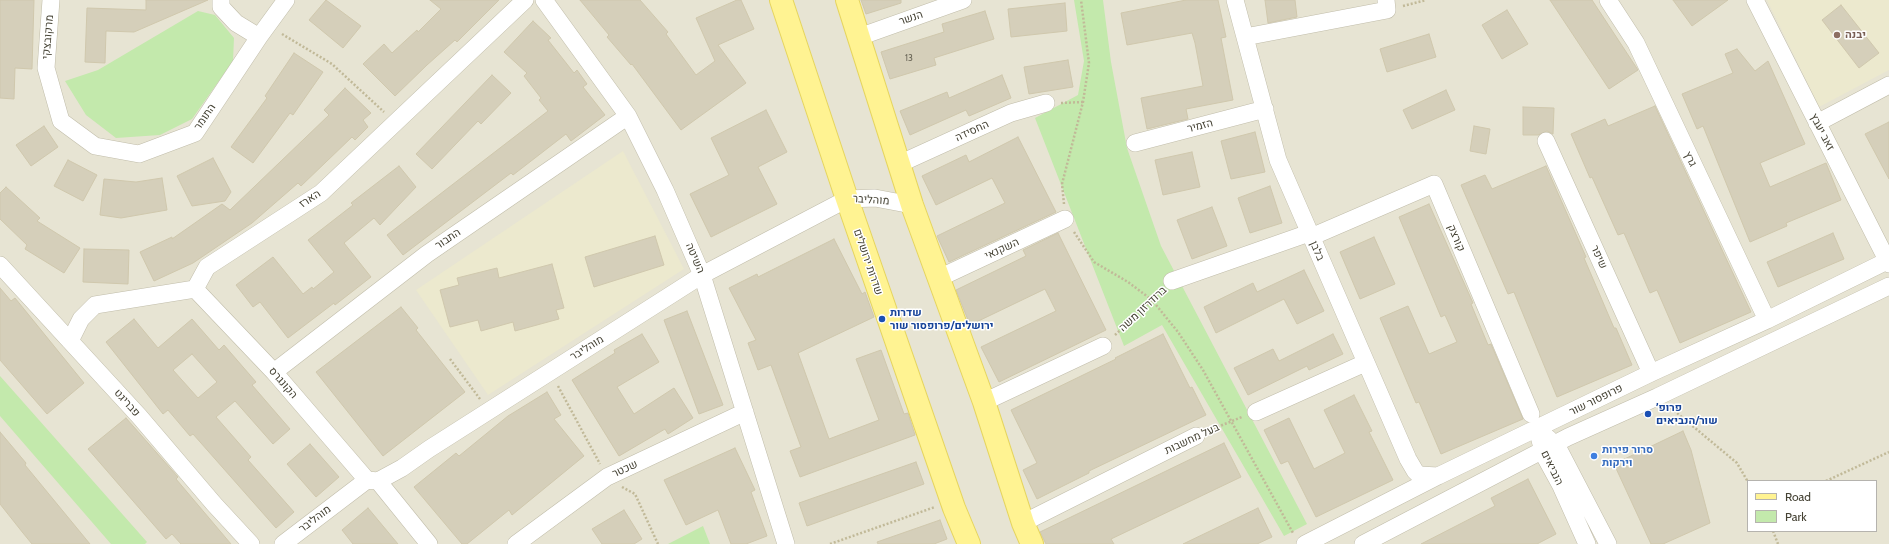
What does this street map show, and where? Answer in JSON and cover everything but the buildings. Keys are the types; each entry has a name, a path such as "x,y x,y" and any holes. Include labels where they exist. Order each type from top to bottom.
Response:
{"main road":[{"name":"שדרות ירושלים","path":"781,0 846,199 954,508 969,544"},
{"path":"847,0 912,204 984,402 1023,523 1032,544"}],"street":[{"name":"מרקובצקי","path":"51,0 46,68 61,121"},
{"path":"221,0 221,8 236,23 263,31"},
{"name":"התומר","path":"61,121 95,146 139,154 195,133 263,31 286,0"},
{"name":"הארז","path":"195,289 207,267 321,193 525,0"},
{"name":"השיטה","path":"544,0 628,116 665,190 702,275 786,544"},
{"name":"הנשר","path":"859,37 963,0"},
{"name":"בלבן","path":"1235,0 1278,160 1365,363 1414,471 1425,476 1438,476"},
{"name":"גרץ","path":"1608,0 1636,42 1767,320"},
{"name":"זאב יעבץ","path":"1755,0 1888,262"},
{"path":"1245,37 1386,5"},
{"path":"1817,123 1889,85"},
{"name":"החסידה","path":"899,164 1011,112 1046,103"},
{"name":"הזמיר","path":"1135,143 1264,109"},
{"name":"התבור","path":"274,372 427,254 628,116"},
{"name":"שיפר","path":"1546,141 1651,373"},
{"name":"קורצק","path":"1310,235 1434,184 1534,421"},
{"name":"מוהליבר","path":"283,544 372,480 402,468 550,371 702,275 846,199 875,198 912,204"},
{"name":"השקנאי","path":"939,278 1066,219"},
{"name":"ברודרזון משה","path":"1172,282 1310,235"},
{"name":"פרופסור שור","path":"1300,541 1438,476 1534,421 1651,373 1767,320 1888,262"},
{"name":"פבריגט","path":"0,265 139,416 214,504 251,544"},
{"name":"פרופסור שור","path":"1363,544 1555,444 1889,286"},
{"path":"70,341 81,319 96,305 195,289"},
{"name":"הקונגרס","path":"195,289 274,372 429,544"},
{"path":"984,402 1103,346"},
{"path":"1256,412 1365,363"},
{"name":"שכטר","path":"516,544 607,477 745,412"},
{"name":"הנביאים","path":"1534,421 1555,444 1567,464 1608,544"},
{"name":"בעל מחשבות","path":"1023,523 1196,436"},
{"name":"הנביאים","path":"1555,444 1587,544"}],"path":[{"path":"1080,0 1089,64 1083,102 1062,184 1066,219 1094,262 1128,282 1152,300 1178,332 1199,363 1231,422 1300,541"},
{"path":"1386,5 1426,0"},
{"path":"263,31 332,64 395,123"},
{"path":"1046,103 1083,102"},
{"name":"ברודרזון משה","path":"1103,346 1172,282"},
{"path":"450,359 488,411"},
{"path":"550,371 607,477 635,494 658,544"},
{"path":"1656,397 1694,426 1737,463 1747,480"},
{"name":"בעל מחשבות","path":"1196,436 1256,412"},
{"path":"1828,480 1889,452"},
{"path":"830,544 936,506"},
{"path":"1773,532 1778,544"}],"shaded area":[{"path":"0,0 1889,0 1889,544 0,544"},
{"name":"יבנה","path":"1767,0 1889,0 1889,70 1819,107"},
{"path":"623,151 684,269 488,395 416,290"}],"green space":[{"path":"1074,0 1103,0 1111,62 1127,148 1161,246 1307,524 1284,536 1162,325 1124,346 1035,118 1078,95 1084,61"},
{"path":"198,11 215,15 234,38 233,61 192,119 160,135 116,138 86,115 65,81 98,70"},
{"path":"0,376 147,542 145,544 111,544 0,416"},
{"path":"703,526 710,544 668,544"}],"place":[{"name":"יבנה","path":"1837,35"},
{"name":"שדרות ירושלים/פרופסור שור","path":"882,319"},
{"name":"פרופ׳ שור/הנביאים","path":"1648,414"},
{"name":"סרור פירות וירקות","path":"1594,456"}]}
